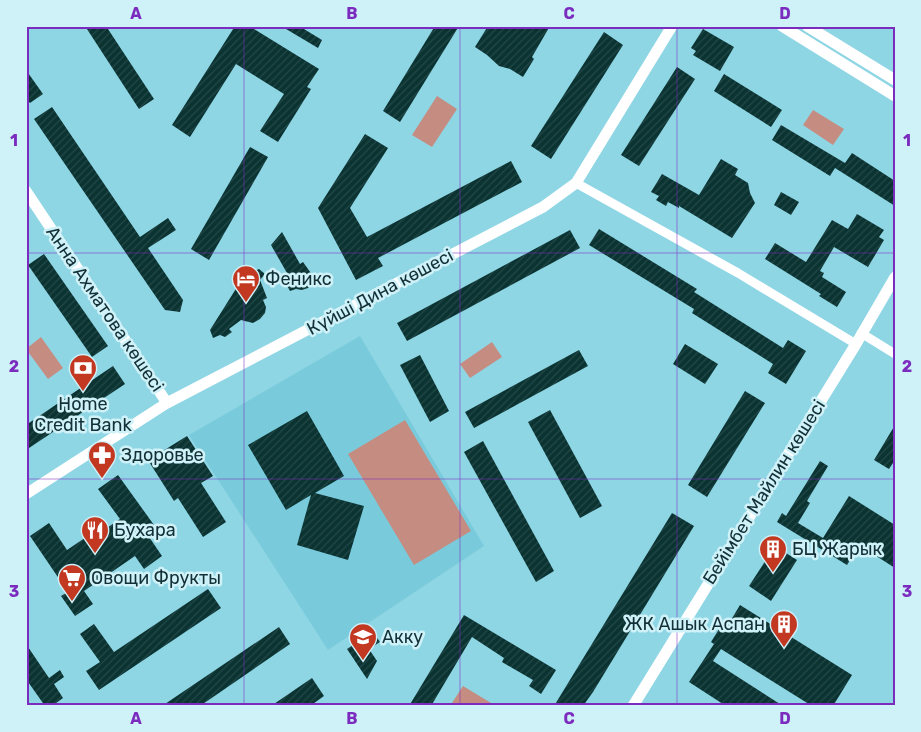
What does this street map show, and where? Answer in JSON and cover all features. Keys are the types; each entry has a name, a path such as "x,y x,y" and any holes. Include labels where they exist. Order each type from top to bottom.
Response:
{"street":[{"name":"Күйші Дина көшесі","path":"26,494 168,403 544,207 576,183 672,26"},
{"path":"782,26 895,96"},
{"path":"807,26 895,80"},
{"path":"576,183 738,273 856,344"},
{"name":"Анна Ахматова көшесі","path":"26,191 168,403"},
{"name":"Бейімбет Майлин көшесі","path":"633,706 856,344 895,277"},
{"path":"861,333 895,354"}],"shaded area":[{"path":"437,96 457,109 432,147 412,135"},
{"path":"813,110 844,129 833,145 803,125"},
{"path":"360,336 484,546 328,650 189,435"},
{"path":"41,337 63,368 48,379 26,349"},
{"path":"492,342 502,357 470,378 460,364"},
{"path":"405,420 471,531 414,565 348,454"},
{"path":"463,686 496,706 450,706"}],"building":[{"path":"85,26 106,26 154,99 139,109"},
{"path":"235,26 249,26 319,69 307,87 311,89 278,142 260,131 284,94 236,64 190,137 172,125"},
{"path":"281,26 299,26 322,40 318,48"},
{"path":"435,26 459,26 400,122 383,111"},
{"path":"488,26 550,26 523,77 510,69 499,66 475,47"},
{"path":"703,29 734,47 720,71 693,55 696,51 691,48"},
{"path":"604,32 623,45 551,159 531,146"},
{"path":"677,67 695,79 639,166 621,155"},
{"path":"26,70 43,94 30,103 26,98"},
{"path":"724,74 782,110 771,127 714,91"},
{"path":"52,107 140,237 168,218 176,230 148,248 183,300 180,312 165,310 34,119"},
{"path":"781,125 845,163 852,153 895,181 895,206 835,168 830,176 772,140"},
{"path":"365,134 388,148 350,208 367,237 511,161 522,182 378,258 383,266 356,280 318,208"},
{"path":"250,147 268,157 209,260 191,249"},
{"path":"721,159 738,169 735,175 748,183 755,203 732,238 679,206 679,208 668,202 666,206 656,200 659,196 651,192 662,174 699,195"},
{"path":"781,192 799,202 791,215 774,205"},
{"path":"857,214 884,230 879,237 884,240 868,267 834,247 820,271 824,273 822,277 846,292 837,307 819,296 821,294 765,259 775,243 806,262 832,220 848,229"},
{"path":"599,229 697,289 694,292 783,348 788,340 806,351 786,384 768,373 773,364 692,313 694,309 589,245"},
{"path":"570,230 580,248 407,341 397,323"},
{"path":"282,232 300,264 303,262 313,276 312,283 308,288 290,291 282,277 287,273 271,245"},
{"path":"44,254 108,346 92,357 28,265"},
{"name":"Феникс","path":"259,269 265,274 260,280 267,298 263,300 266,307 265,313 253,323 241,320 229,329 232,332 225,337 220,335 213,338 210,330 244,276"},
{"path":"685,344 718,364 705,384 673,364"},
{"path":"579,350 588,366 474,428 465,412"},
{"path":"420,355 449,411 430,422 400,365"},
{"path":"113,366 125,384 26,450 26,425"},
{"path":"745,391 765,403 707,497 688,485"},
{"path":"550,410 602,506 580,518 528,422"},
{"path":"307,411 344,476 315,493 364,506 348,560 297,545 311,495 286,510 248,445"},
{"path":"895,425 895,460 889,469 874,460"},
{"path":"187,436 213,476 201,483 226,522 203,537 178,498 174,501 146,457 156,450 158,454"},
{"path":"483,441 554,571 536,582 464,452"},
{"path":"820,461 828,466 807,501 810,503 798,523 823,538 849,496 895,525 895,568 859,545 847,565 777,522 782,513 786,516"},
{"path":"118,475 154,525 145,531 162,556 144,569 135,556 84,591 93,604 75,616 61,596 68,592 30,536 49,523 67,550 101,527 104,530 120,519 98,489"},
{"path":"672,513 694,526 593,692 583,706 554,706"},
{"name":"БЦ Жарык","path":"775,546 797,560 771,601 749,586"},
{"path":"208,589 221,608 99,690 86,671 100,662 80,634 94,624 114,652"},
{"path":"740,605 852,675 833,706 812,706 721,649 713,661 783,706 726,706 689,682 714,644 711,642 726,618 731,620"},
{"path":"464,615 556,670 541,694 529,686 533,680 502,662 504,658 472,637 431,706 409,706"},
{"path":"279,627 290,644 200,706 162,706"},
{"path":"373,632 380,642 369,649 377,661 367,679 347,649"},
{"path":"26,644 49,678 60,670 64,677 54,684 63,698 52,706 45,706 26,679"},
{"path":"312,678 324,696 310,706 271,706"}],"place":[{"name":"Феникс","path":"246,303"},
{"name":"Home Credit Bank","path":"83,392"},
{"name":"Здоровье","path":"102,479"},
{"name":"Бухара","path":"95,554"},
{"name":"БЦ Жарык","path":"773,573"},
{"name":"Овощи Фрукты","path":"72,602"},
{"name":"ЖК Ашык Аспан","path":"784,648"},
{"name":"Акку","path":"363,661"}]}
